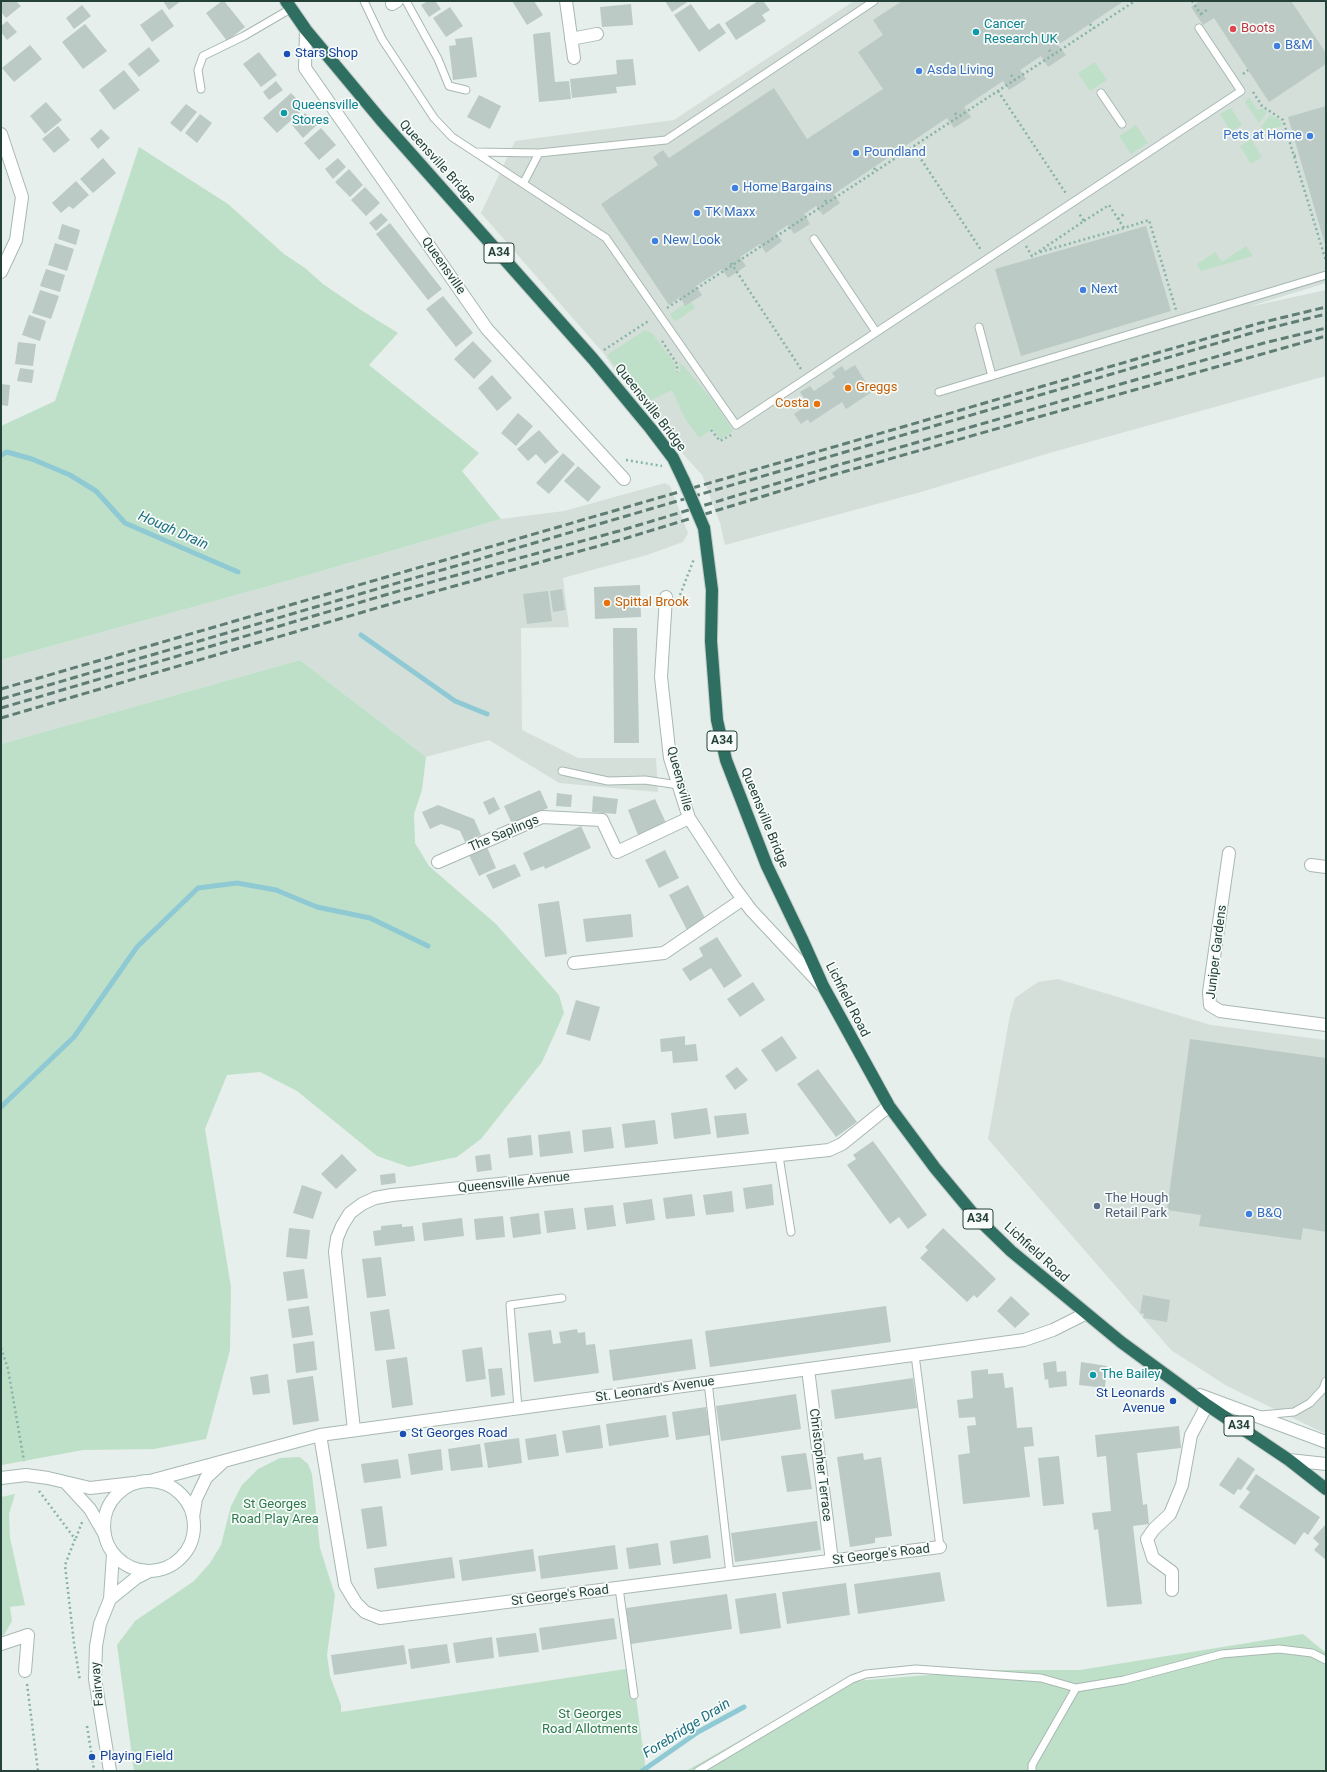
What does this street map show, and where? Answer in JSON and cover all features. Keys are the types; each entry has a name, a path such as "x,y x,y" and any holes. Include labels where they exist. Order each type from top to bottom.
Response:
{"highway":[{"name":"A34","path":"289,5 306,30"},
{"name":"Queensville Bridge","path":"306,30 381,120 593,359 673,458 704,528 712,590 711,641 717,720 726,760 767,866 802,939"},
{"name":"Lichfield Road","path":"802,939 822,986 889,1106 935,1168 975,1216 1011,1251 1085,1314 1207,1405 1289,1460 1326,1489"}],"street":[{"path":"566,1 574,58"},
{"name":"Queensville","path":"306,30 305,68 487,329 624,479"},
{"path":"572,39 597,34"},
{"path":"1,134 22,197 16,240 1,272"},
{"name":"Queensville","path":"666,597 661,677 670,758 689,818 743,899 822,986"},
{"name":"The Saplings","path":"438,862 542,817 602,820 617,852 689,818"},
{"name":"Juniper Gardens","path":"1229,853 1209,992 1210,1005 1220,1011 1326,1025"},
{"path":"1310,864 1326,867"},
{"path":"574,963 664,953 743,899"},
{"name":"Queensville Avenue","path":"354,1430 335,1252 337,1238 342,1226 350,1213 362,1204 375,1198 392,1195 779,1156 836,1147 889,1106"},
{"name":"St. Leonard's Avenue","path":"150,1481 201,1466 223,1462 256,1451 320,1435 1024,1340 1053,1330 1085,1314"},
{"name":"Christopher Terrace","path":"808,1369 832,1561"},
{"path":"1189,1391 1326,1442"},
{"path":"1172,1590 1172,1572 1153,1558 1147,1539 1154,1529 1170,1514 1182,1485 1191,1435 1207,1405"},
{"name":"St George's Road","path":"320,1435 345,1585 356,1603 365,1612 380,1618 940,1547"},
{"path":"1289,1460 1326,1464"},
{"name":"St. Leonard's Avenue","path":"193,1516 196,1499 206,1478 223,1462"},
{"path":"1,1478 26,1476 48,1478 67,1484 90,1488 150,1481 170,1487 180,1494 189,1506 193,1516 194,1532 188,1550 177,1561 165,1568 150,1572 134,1569 124,1564 113,1554 105,1535 90,1509 79,1495 67,1484"},
{"path":"105,1535 104,1520 110,1502 121,1491 134,1483"},
{"name":"Fairway","path":"110,1771 95,1679 96,1646 100,1624 110,1599 113,1554"},
{"name":"Fairway","path":"110,1599 136,1578 150,1572"},
{"path":"1,1644 28,1635 25,1671"}],"lane":[{"path":"364,1 382,39 434,118 452,137 524,182 606,238 659,314 671,334 694,362 736,425 1241,91 1199,28"},
{"path":"406,1 438,59 449,86 466,90"},
{"path":"476,152 539,153 666,140 874,1"},
{"path":"201,89 198,70 204,56 244,36 289,5"},
{"path":"1101,93 1122,124"},
{"path":"524,182 539,153"},
{"path":"814,239 876,332"},
{"path":"939,392 1326,275"},
{"path":"978,327 992,376"},
{"path":"562,771 608,782 645,780 679,786"},
{"path":"779,1156 791,1232"},
{"path":"518,1409 510,1305 562,1298"},
{"path":"915,1355 940,1547"},
{"path":"1257,1416 1294,1412 1310,1403 1323,1390 1326,1381"},
{"path":"708,1382 730,1574"},
{"path":"619,1588 634,1695"},
{"path":"698,1771 852,1679 866,1674 916,1669 1041,1678 1076,1688 1124,1680 1222,1654 1279,1649 1312,1653 1326,1660"},
{"path":"1032,1771 1032,1765 1076,1688"}],"path":[{"path":"601,352 796,221 827,203 1135,1"},
{"path":"1192,1 1205,20"},
{"path":"1200,14 1208,9"},
{"path":"1090,24 1093,29"},
{"path":"1049,50 1053,55"},
{"path":"1237,69 1246,81"},
{"path":"1241,75 1248,70"},
{"path":"1012,75 1015,80"},
{"path":"1250,88 1262,106 1283,120 1318,228 1326,261"},
{"path":"998,91 1084,221"},
{"path":"955,113 958,117"},
{"path":"913,147 987,259"},
{"path":"1294,156 1299,155"},
{"path":"1020,251 1026,246 1032,256 1109,205 1124,228"},
{"path":"1118,219 1125,213"},
{"path":"1037,253 1114,233 1124,228 1149,220 1179,320"},
{"path":"731,264 807,378"},
{"path":"648,321 652,327"},
{"path":"661,339 677,364 677,372"},
{"path":"604,456 679,469"},
{"path":"666,597 678,598 695,554"},
{"path":"1,1348 8,1369 24,1466"},
{"path":"34,1489 40,1491 75,1539"},
{"path":"81,1688 74,1643 66,1565 82,1520"},
{"path":"25,1671 38,1771"},
{"path":"87,1725 94,1771"}],"shaded area":[{"path":"854,1 1326,1 1326,283 1248,307 1326,290 1326,376 1053,452 921,492 725,545 720,523 702,475 675,445 652,413 618,375 605,355 481,213 515,141 674,120"},
{"path":"665,483 670,486 688,533 683,542 647,555 563,578 569,627 521,628 522,730 578,758 656,758 658,792 559,783 489,740 426,757 300,660 1,744 1,660 291,580 501,519 564,511"},
{"path":"1058,979 1211,1025 1326,1040 1326,1434 1227,1386 1171,1350 988,1139 1010,1015 1015,998 1038,982"}],"green space":[{"path":"1095,62 1107,80 1090,91 1078,73"},
{"path":"1249,97 1258,110 1262,108 1267,112 1259,123 1245,102"},
{"path":"1231,108 1242,125 1231,132 1220,114"},
{"path":"1270,115 1280,120 1282,126 1264,131 1261,127"},
{"path":"1136,125 1148,143 1131,154 1119,136"},
{"path":"1251,139 1262,157 1251,164 1240,146"},
{"path":"139,147 228,204 284,254 305,268 323,284 398,333 369,365 479,453 462,471 501,519 291,580 1,660 1,426 55,401"},
{"path":"1246,246 1253,256 1201,271 1197,264 1215,252 1222,262"},
{"path":"690,300 695,308 676,321 674,320 670,314"},
{"path":"645,330 652,333 675,364 675,372 680,372 679,363 683,365 715,403 733,431 721,439 712,429 699,438 684,417 672,390 645,403 624,379 607,355"},
{"path":"300,660 426,757 422,790 414,814 415,843 429,866 496,924 559,995 564,1013 542,1062 481,1139 457,1157 409,1167 377,1156 297,1091 260,1072 227,1075 205,1129 231,1287 230,1350 206,1439 154,1449 83,1450 2,1465 1,744"},
{"path":"300,1457 308,1464 312,1474 320,1548 335,1595 327,1655 330,1676 341,1705 341,1712 632,1668 646,1771 134,1771 117,1645 135,1621 194,1581 210,1563 221,1545 231,1506 242,1485 258,1469 280,1458"},
{"path":"15,1494 9,1514 10,1538 25,1605 10,1607 12,1621 4,1635 1,1636 1,1497"},
{"path":"1303,1634 1326,1653 1326,1771 686,1771 843,1682 988,1670 1080,1670"}],"building":[{"path":"1,1 16,1 21,6 6,18 1,12"},
{"path":"163,1 181,1 169,10"},
{"path":"224,1 245,27 227,41 206,13"},
{"path":"428,1 435,1 441,9 429,17 421,5"},
{"path":"512,1 534,1 543,15 527,25"},
{"path":"665,1 689,1 672,12"},
{"path":"758,1 763,1 770,10 762,15 766,21 736,40 725,23"},
{"path":"902,1 1124,1 1058,45 1066,55 1048,67 1041,56 1020,70 1026,79 1009,90 1003,81 964,107 971,117 954,128 947,118 834,194 840,203 823,215 816,206 804,214 810,224 794,234 788,225 776,233 782,241 766,253 760,244 740,257 746,266 728,278 722,269 696,286 702,295 685,306 680,297 669,305 601,204 658,165 653,157 663,150 669,158 774,88 807,139 883,89 858,52 883,35 873,20"},
{"name":"B&M","path":"1200,1 1291,1 1326,53 1326,64 1269,102 1214,18 1203,25 1191,7"},
{"path":"631,4 633,25 602,27 600,7"},
{"path":"691,4 709,30 719,23 726,33 699,52 674,15"},
{"path":"82,5 91,16 74,29 66,18"},
{"path":"450,7 463,26 446,37 433,18"},
{"path":"162,9 174,26 152,42 140,25"},
{"path":"7,21 17,32 7,40 1,32 1,26"},
{"path":"85,24 107,51 83,69 62,42"},
{"path":"550,32 555,82 569,81 571,99 539,102 533,34"},
{"path":"472,37 477,77 453,80 449,46 456,45 455,39"},
{"path":"30,45 42,59 14,82 2,68"},
{"path":"149,47 160,61 139,77 128,64"},
{"path":"259,52 277,75 261,87 243,64"},
{"path":"633,59 636,85 616,87 617,93 572,98 570,79 617,74 616,60"},
{"path":"124,70 140,90 114,110 99,90"},
{"path":"276,81 283,90 269,100 263,92"},
{"name":"Queensville Stores","path":"291,93 305,108 277,133 263,118"},
{"path":"479,95 501,106 490,129 467,117"},
{"path":"46,102 62,120 45,134 30,116"},
{"path":"186,104 197,112 181,132 170,123"},
{"name":"Pets at Home","path":"1326,106 1326,248 1288,117"},
{"path":"305,113 317,125 303,138 292,125"},
{"path":"200,114 212,123 197,143 185,133"},
{"path":"58,126 70,140 54,153 42,139"},
{"path":"321,128 336,145 319,160 304,143"},
{"path":"101,129 110,138 98,149 90,139"},
{"path":"103,158 116,173 93,193 80,179"},
{"path":"338,158 346,167 333,179 325,169"},
{"path":"349,169 363,185 350,197 335,182"},
{"path":"76,181 89,195 73,209 69,206 61,213 52,203"},
{"path":"365,187 380,203 366,216 351,200"},
{"path":"381,213 388,220 376,231 369,223"},
{"path":"390,223 442,289 428,300 376,234"},
{"path":"62,224 80,230 76,245 58,239"},
{"name":"Next","path":"1146,226 1171,311 1021,356 995,269"},
{"path":"55,243 74,249 67,271 48,265"},
{"path":"46,269 65,275 60,292 40,286"},
{"path":"40,290 59,296 51,319 32,313"},
{"path":"443,296 473,333 456,347 426,309"},
{"path":"29,315 46,321 40,341 22,335"},
{"path":"473,341 492,361 474,379 454,359"},
{"path":"18,342 36,344 33,366 15,364"},
{"path":"855,365 872,392 846,409 842,402 810,423 808,419 801,424 794,414 801,409 797,403 804,398 800,392 810,386 814,391 835,377 832,373 842,366 845,371"},
{"path":"20,368 34,370 32,383 17,381"},
{"path":"492,375 512,398 497,411 478,388"},
{"path":"1,384 10,385 8,406 1,405"},
{"path":"518,413 533,426 516,446 501,433"},
{"path":"539,430 559,452 545,464 536,454 528,461 517,449"},
{"path":"563,453 575,464 549,494 536,483"},
{"path":"578,466 601,487 588,502 564,481"},
{"path":"640,585 641,617 595,619 594,587"},
{"path":"562,589 565,610 553,612 550,591"},
{"path":"548,591 552,621 527,624 523,594"},
{"path":"613,628 637,628 639,743 614,743"},
{"path":"540,790 548,808 512,824 504,806"},
{"path":"557,793 572,795 571,807 556,806"},
{"path":"593,796 618,799 616,814 592,812"},
{"path":"494,797 500,809 489,815 483,802"},
{"path":"655,799 666,823 638,835 628,810"},
{"path":"438,805 474,819 481,835 465,842 460,831 441,824 430,829 422,812"},
{"path":"581,826 591,848 545,869 544,866 531,871 523,853"},
{"path":"487,847 496,868 479,876 469,855"},
{"path":"665,850 679,878 659,888 645,860"},
{"path":"515,864 521,876 493,889 486,875"},
{"path":"688,885 706,920 687,930 669,895"},
{"path":"559,901 567,954 545,957 538,904"},
{"path":"631,914 633,937 586,942 583,919"},
{"path":"717,937 742,976 724,988 711,968 690,981 682,969 703,956 699,948"},
{"path":"753,982 765,1000 740,1017 727,999"},
{"path":"576,1000 600,1007 590,1041 566,1034"},
{"path":"685,1036 685,1045 696,1044 698,1061 673,1063 672,1051 661,1052 660,1039"},
{"path":"782,1036 797,1058 776,1072 761,1050"},
{"path":"1190,1039 1326,1058 1326,1232 1303,1228 1301,1240 1199,1226 1201,1215 1167,1210"},
{"path":"737,1067 748,1080 735,1090 725,1076"},
{"path":"818,1069 857,1122 836,1137 797,1084"},
{"path":"707,1108 711,1134 674,1139 671,1113"},
{"path":"746,1113 749,1134 717,1138 714,1116"},
{"path":"655,1120 658,1144 625,1148 622,1124"},
{"path":"611,1127 614,1148 584,1152 582,1130"},
{"path":"570,1131 573,1153 540,1157 538,1135"},
{"path":"531,1135 533,1155 509,1158 507,1138"},
{"path":"873,1141 927,1215 908,1229 899,1217 890,1224 847,1165 856,1159 853,1155"},
{"path":"342,1154 357,1170 336,1189 321,1174"},
{"path":"490,1154 492,1170 477,1172 475,1156"},
{"path":"395,1173 396,1183 381,1185 380,1175"},
{"path":"772,1184 774,1205 746,1209 743,1188"},
{"path":"302,1185 322,1192 313,1219 293,1213"},
{"path":"732,1191 734,1212 706,1215 703,1195"},
{"path":"692,1194 695,1216 666,1219 663,1198"},
{"path":"652,1199 655,1220 626,1224 623,1203"},
{"path":"613,1205 616,1226 587,1230 584,1208"},
{"path":"573,1208 576,1229 547,1233 544,1211"},
{"path":"539,1213 541,1234 513,1238 510,1217"},
{"path":"503,1216 505,1237 476,1240 474,1219"},
{"path":"462,1218 464,1236 424,1241 422,1223"},
{"path":"402,1224 402,1227 413,1226 415,1241 375,1246 373,1231 381,1230 381,1226"},
{"path":"289,1228 310,1230 307,1259 286,1257"},
{"path":"943,1228 996,1279 977,1298 974,1295 967,1302 920,1258 928,1250 925,1247"},
{"path":"381,1257 386,1296 367,1298 362,1259"},
{"path":"304,1269 308,1298 287,1301 283,1272"},
{"path":"1143,1295 1170,1300 1167,1322 1143,1318 1144,1314 1140,1313"},
{"path":"1011,1296 1030,1314 1015,1328 997,1311"},
{"path":"309,1306 313,1335 292,1338 288,1309"},
{"path":"886,1306 891,1342 710,1367 705,1331"},
{"path":"389,1309 395,1349 375,1351 370,1312"},
{"path":"577,1329 578,1333 585,1332 586,1345 595,1344 599,1373 534,1382 528,1333 551,1330 553,1344 561,1343 559,1332"},
{"path":"692,1339 696,1369 613,1381 609,1350"},
{"path":"314,1341 317,1370 296,1373 293,1344"},
{"path":"482,1347 486,1379 466,1382 462,1350"},
{"path":"407,1357 413,1405 392,1408 386,1360"},
{"path":"1056,1361 1057,1372 1066,1371 1067,1386 1049,1388 1048,1379 1045,1380 1043,1363"},
{"name":"The Bailey","path":"1081,1362 1107,1366 1105,1388 1079,1385"},
{"path":"502,1368 505,1395 491,1397 488,1369"},
{"path":"988,1369 988,1374 1003,1373 1005,1388 1013,1387 1017,1428 1032,1427 1034,1446 1024,1447 1030,1497 963,1504 958,1455 970,1453 967,1426 976,1425 975,1417 959,1418 957,1400 973,1398 971,1371"},
{"path":"268,1374 270,1393 253,1395 250,1377"},
{"path":"313,1376 319,1421 293,1425 287,1380"},
{"path":"913,1378 917,1408 835,1419 831,1390"},
{"path":"796,1394 801,1429 721,1441 716,1406"},
{"path":"706,1407 710,1435 676,1440 672,1412"},
{"path":"666,1415 669,1437 609,1446 606,1424"},
{"path":"600,1425 603,1448 566,1453 562,1431"},
{"path":"1179,1426 1181,1448 1137,1453 1143,1505 1147,1504 1149,1524 1133,1526 1142,1604 1107,1607 1098,1529 1094,1530 1092,1513 1111,1511 1106,1456 1097,1457 1095,1435"},
{"path":"556,1434 559,1456 528,1460 525,1439"},
{"path":"519,1438 522,1463 488,1468 484,1443"},
{"path":"480,1444 483,1467 451,1471 448,1449"},
{"path":"441,1449 443,1470 411,1475 408,1454"},
{"path":"806,1453 812,1489 787,1492 781,1456"},
{"path":"863,1453 864,1460 881,1457 892,1536 875,1538 875,1543 850,1547 837,1457"},
{"path":"1059,1456 1064,1504 1043,1506 1038,1458"},
{"path":"1238,1457 1255,1469 1241,1490 1238,1489 1234,1495 1219,1485"},
{"path":"398,1459 401,1478 364,1483 361,1464"},
{"path":"1256,1474 1320,1517 1308,1535 1304,1532 1295,1545 1239,1507 1250,1492 1246,1489"},
{"path":"382,1506 387,1546 367,1549 361,1509"},
{"path":"817,1521 821,1550 735,1562 731,1533"},
{"path":"1326,1524 1326,1560 1314,1550 1319,1544 1313,1538"},
{"path":"708,1535 711,1558 673,1564 670,1541"},
{"path":"658,1543 661,1565 629,1569 626,1548"},
{"path":"615,1545 618,1569 541,1579 538,1556"},
{"path":"533,1549 536,1571 462,1581 459,1560"},
{"path":"452,1557 455,1578 377,1589 374,1568"},
{"path":"940,1572 945,1601 858,1614 854,1584"},
{"path":"846,1583 850,1615 787,1624 782,1592"},
{"path":"776,1593 781,1628 740,1634 735,1599"},
{"path":"727,1594 732,1629 631,1644 626,1608"},
{"path":"614,1618 617,1639 542,1650 539,1628"},
{"path":"536,1633 539,1652 499,1657 496,1638"},
{"path":"492,1637 494,1658 456,1663 453,1643"},
{"path":"447,1644 450,1663 411,1669 408,1649"},
{"path":"404,1645 407,1664 334,1675 331,1655"}],"waterway":[{"name":"Hough Drain","path":"1,455 7,452 32,459 70,475 96,491 125,523 238,572"},
{"name":"Hough Drain","path":"361,635 455,701 487,714"},
{"path":"1,1107 74,1037 137,947 198,888 237,883 276,890 317,907 370,918 428,946"},
{"name":"Forebridge Drain","path":"642,1771 698,1732 744,1707"}],"railway":[{"path":"1,689 1260,323 1326,307"},
{"path":"1,699 1262,330 1326,314"},
{"path":"1,708 402,590 619,531 838,465 1264,343 1326,328"},
{"path":"1,718 404,600 620,540 836,474 1326,336"}],"place":[{"name":"Boots","path":"1233,29"},
{"name":"Cancer Research UK","path":"976,32"},
{"name":"B&M","path":"1277,46"},
{"name":"Stars Shop","path":"287,54"},
{"name":"Asda Living","path":"919,71"},
{"name":"Queensville Stores","path":"284,113"},
{"name":"Pets at Home","path":"1310,136"},
{"name":"Poundland","path":"856,153"},
{"name":"Home Bargains","path":"735,188"},
{"name":"TK Maxx","path":"697,213"},
{"name":"New Look","path":"655,241"},
{"name":"Next","path":"1083,290"},
{"name":"Greggs","path":"848,388"},
{"name":"Costa","path":"817,404"},
{"name":"Spittal Brook","path":"607,603"},
{"name":"The Hough Retail Park","path":"1097,1206"},
{"name":"B&Q","path":"1249,1214"},
{"name":"The Bailey","path":"1093,1375"},
{"name":"St Leonards Avenue","path":"1173,1401"},
{"name":"St Georges Road","path":"403,1434"},
{"name":"Playing Field","path":"92,1757"}],"park label":[{"name":"St Georges Road Play Area","path":"275,1512"},
{"name":"St Georges Road Allotments","path":"590,1722"}]}
